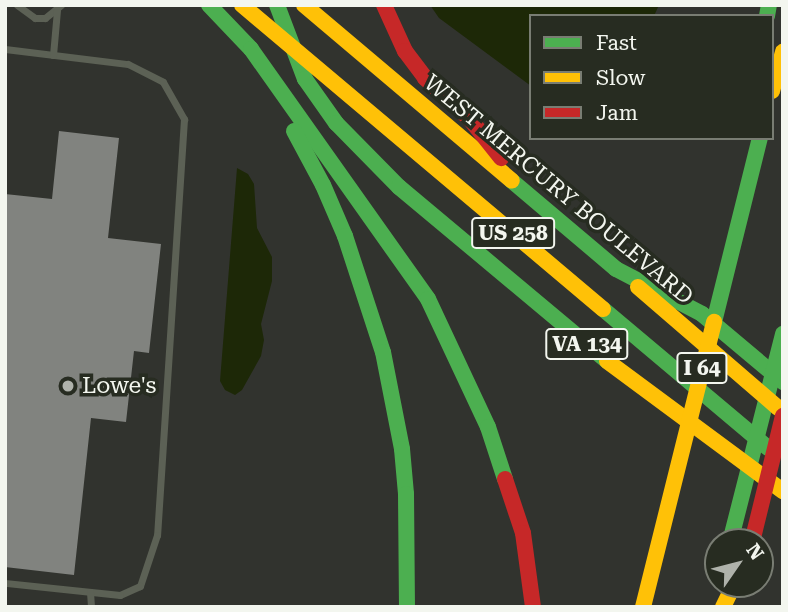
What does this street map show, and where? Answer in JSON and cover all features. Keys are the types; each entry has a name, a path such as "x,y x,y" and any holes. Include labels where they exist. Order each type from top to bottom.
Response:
{"main road":[{"name":"US 258","path":"242,5 783,461"},
{"name":"VA 134","path":"277,5 305,79 336,122 399,187 600,355 783,491"},
{"name":"WEST MERCURY BOULEVARD","path":"304,5 783,413"},
{"path":"384,5 405,51 425,78 470,118 532,197"},
{"path":"209,6 301,143 345,236 370,306 386,366 402,449 408,541 407,607"},
{"path":"209,6 251,49 428,299 488,427 523,533 533,607"},
{"path":"774,84 783,52"},
{"name":"I 64","path":"643,607 757,142"},
{"path":"616,269 702,314 783,382"},
{"path":"734,528 783,334"},
{"path":"755,528 783,413"}],"lane":[{"path":"17,5 35,18 45,18 59,8"},
{"path":"53,55 59,8"},
{"path":"5,50 128,64 163,82 184,119 157,535 140,586 120,595 5,583"},
{"path":"90,592 91,607"}],"shaded area":[{"path":"430,5 659,5 655,14 529,14 529,85 439,18"},
{"path":"237,168 248,174 254,184 257,228 272,257 272,281 261,324 264,340 261,356 242,390 235,395 225,390 220,381"}],"building":[{"name":"Lowe's","path":"59,131 119,138 108,238 161,244 149,353 134,351 126,422 91,418 74,575 5,567 5,194 52,199"}],"traffic: fast":[{"path":"209,5 251,49 428,299 488,427 505,479"},
{"path":"277,5 305,79 336,123 399,187 607,361"},
{"path":"767,14 769,5"},
{"path":"294,131 323,185 345,236 383,352 402,449 406,494 407,607"},
{"path":"714,322 760,140"},
{"path":"512,181 616,269 702,314 783,382"},
{"path":"603,309 768,448"},
{"path":"734,528 783,334"}],"traffic: slow":[{"path":"242,5 603,309"},
{"path":"304,5 512,181"},
{"path":"774,84 783,52"},
{"path":"638,287 778,408"},
{"path":"643,607 714,322"},
{"path":"607,361 783,491"},
{"path":"723,607 727,598"}],"traffic: jam":[{"path":"384,5 405,51 425,78 470,119 501,158"},
{"path":"755,528 783,416"},
{"path":"505,479 523,533 533,607"}],"place":[{"name":"Lowe's","path":"68,386"}]}
